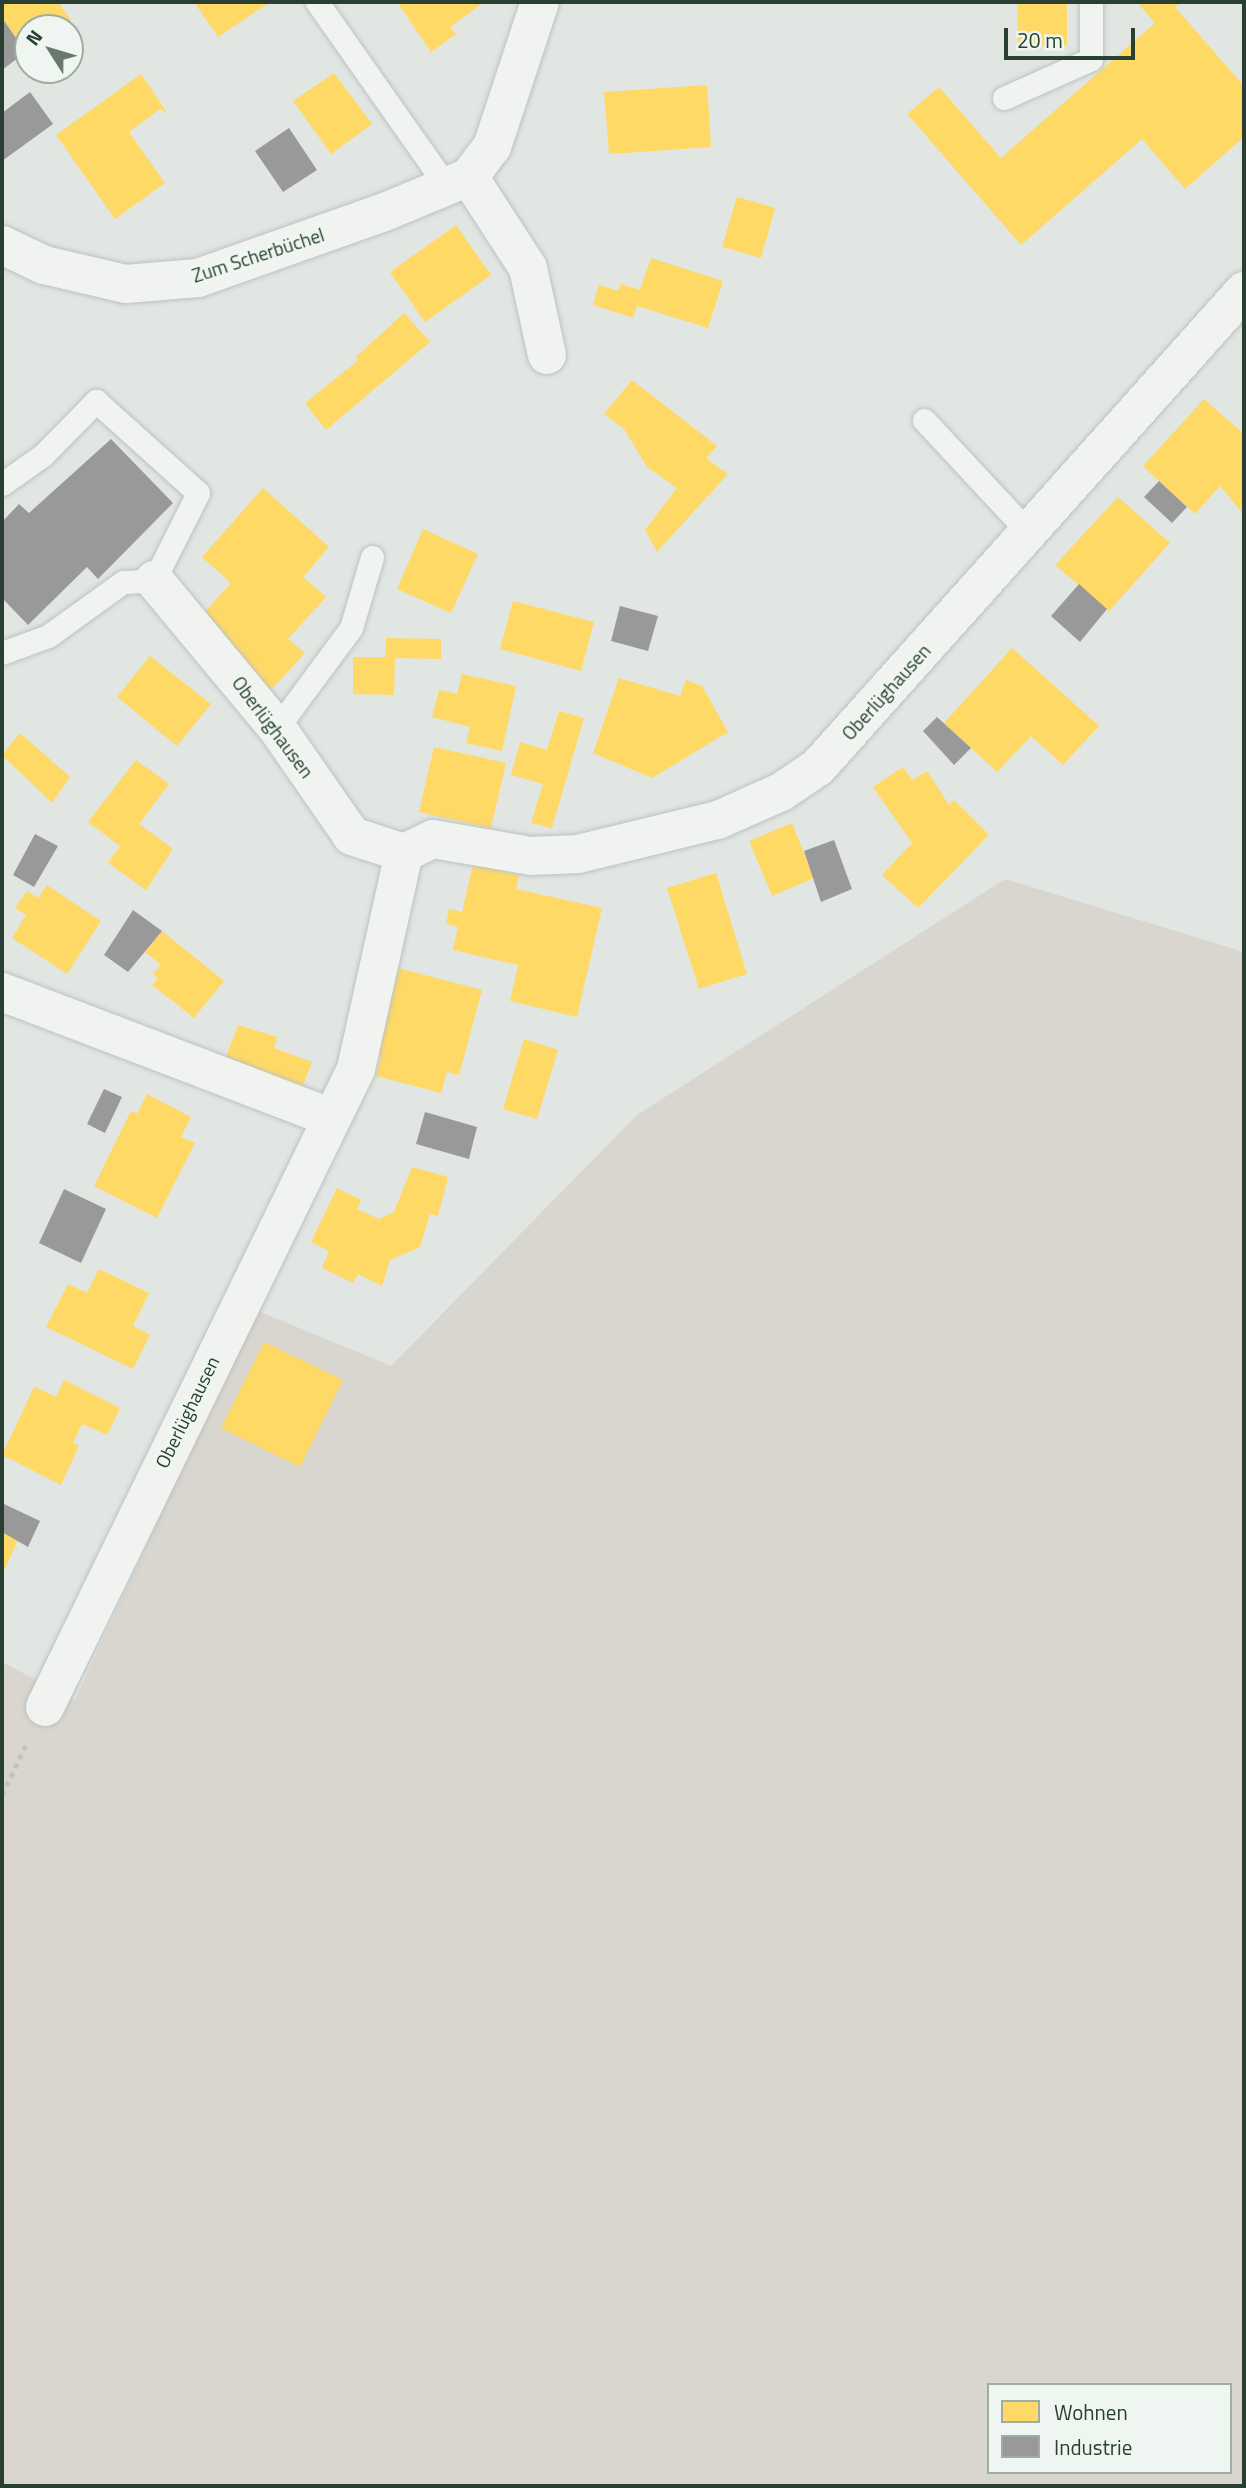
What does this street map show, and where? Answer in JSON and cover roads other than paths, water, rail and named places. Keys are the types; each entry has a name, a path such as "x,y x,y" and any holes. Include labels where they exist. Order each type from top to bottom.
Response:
{"street":[{"path":"540,2 492,147 458,182 528,268 547,355"},
{"name":"Zum Scherbüchel","path":"2,245 44,265 126,284 198,278 458,182"},
{"name":"Oberlüghausen","path":"154,580 277,728 352,836 404,853 433,839 531,856 578,854 718,820 780,792 818,767 1030,534 1244,290"},
{"name":"Oberlüghausen","path":"45,1707 356,1069 404,853"},
{"path":"2,992 332,1118"}],"lane":[{"path":"317,2 458,182"},
{"path":"1004,98 1091,59 1091,2"},
{"path":"2,484 43,455 96,401 198,493 154,580 123,582 48,636 2,653"},
{"path":"924,419 1030,534"},
{"path":"277,728 351,628 372,557"}]}
